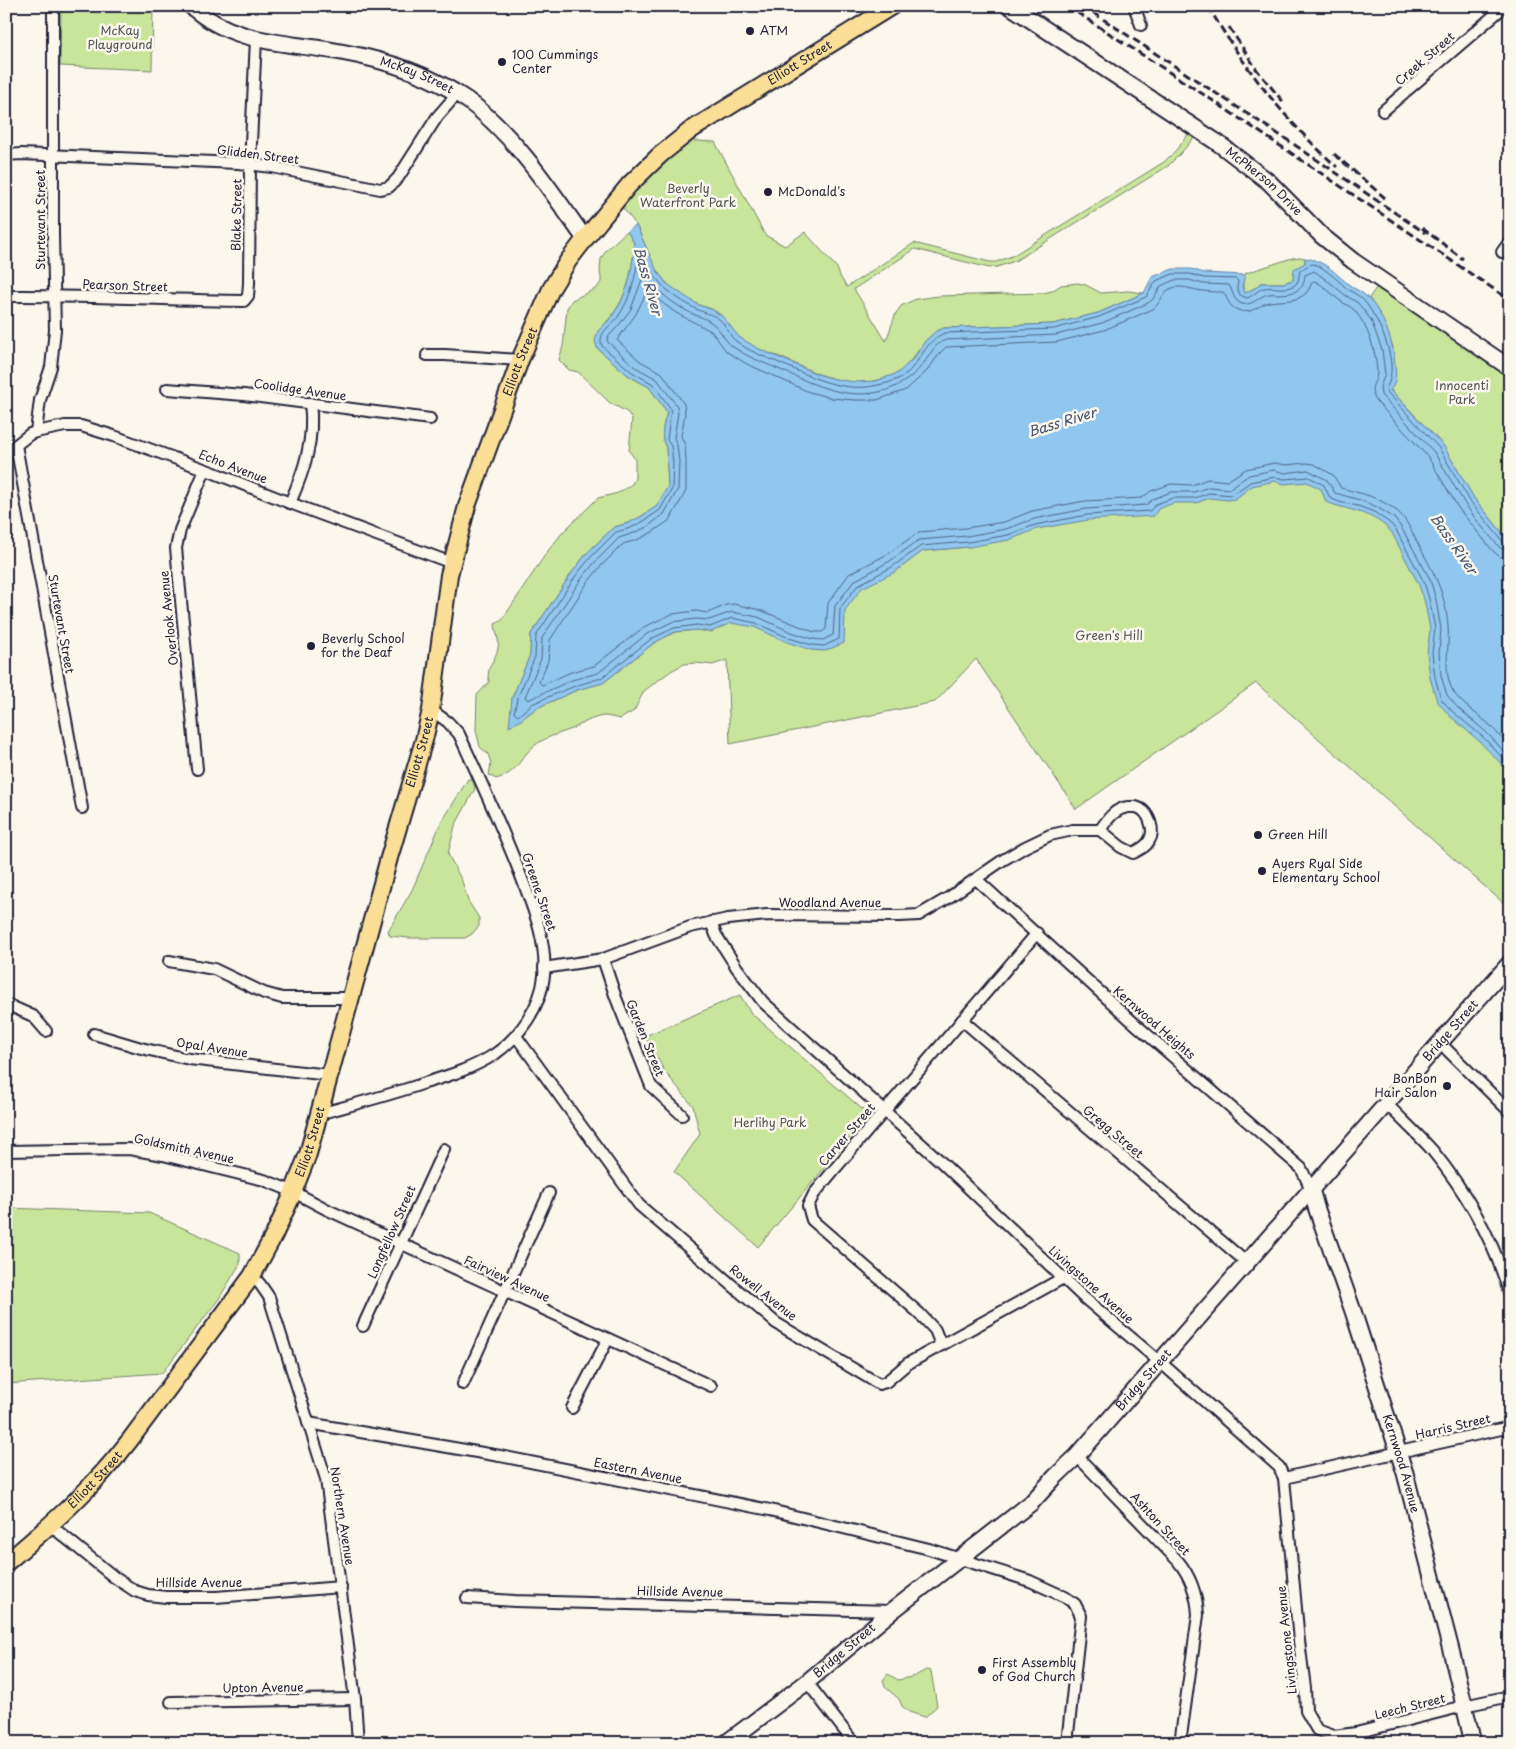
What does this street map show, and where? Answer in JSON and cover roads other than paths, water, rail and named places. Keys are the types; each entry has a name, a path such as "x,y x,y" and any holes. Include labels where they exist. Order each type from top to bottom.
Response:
{"main road":[{"name":"McKay Street","path":"191,6 217,24 239,35 379,60 415,72 441,84 491,119 550,189 585,238"},
{"name":"Elliott Street","path":"6,1563 78,1500 113,1462 252,1276 274,1236 294,1192 308,1154 350,998 424,740 431,710 445,599 467,506 520,360 551,289 585,238 629,185 677,140 892,6"},
{"name":"McPherson Drive","path":"1010,6 1224,147 1269,182 1322,236 1352,261 1510,368"},
{"name":"Bridge Street","path":"726,1743 806,1682 892,1611 1031,1503 1077,1456 1510,963"},
{"name":"Kernwood Avenue","path":"1311,1189 1353,1311 1398,1452 1473,1743"}],"street":[{"name":"Sturtevant Street","path":"36,432 40,400 51,367 56,330 53,6"},
{"path":"1134,6 1141,25"},
{"name":"Creek Street","path":"1383,110 1508,6"},
{"name":"Blake Street","path":"244,301 248,296 249,283 250,164 256,39"},
{"name":"Glidden Street","path":"6,155 192,160 250,164 380,189 388,187 398,178 437,117 457,94"},
{"path":"1502,252 1510,241"},
{"name":"Pearson Street","path":"6,296 244,301"},
{"path":"427,355 520,360"},
{"name":"Coolidge Avenue","path":"167,389 244,395 430,419"},
{"path":"290,503 302,475 308,454 310,403"},
{"name":"Echo Avenue","path":"6,453 30,434 65,426 81,426 114,436 452,563"},
{"name":"Sturtevant Street","path":"16,445 82,808"},
{"name":"Overlook Avenue","path":"197,770 176,548 180,530 205,470"},
{"name":"Greene Street","path":"319,1114 457,1073 493,1055 516,1036 534,1010 540,994 544,976 543,944 529,897 501,826 459,734 448,722 431,710"},
{"path":"1136,807 1145,812 1152,829 1152,837 1149,843 1142,849 1133,853 1121,847 1100,830 1119,808 1136,807"},
{"name":"Woodland Avenue","path":"544,968 603,959 690,927 711,922 767,915 919,915 1025,847 1050,836 1073,830 1100,830"},
{"name":"Kernwood Heights","path":"976,879 1134,1023 1301,1168 1311,1189"},
{"name":"Livingstone Avenue","path":"711,922 716,935 737,968 763,1002 938,1159 1083,1297 1279,1467 1284,1478 1299,1641 1306,1688 1306,1711 1316,1730"},
{"name":"Carver Street","path":"941,1345 935,1330 919,1313 812,1220 808,1206 814,1194 1037,934"},
{"name":"Garden Street","path":"603,959 616,998 651,1086 682,1115"},
{"path":"169,961 214,969 264,993 282,998 350,998"},
{"path":"6,1004 33,1016 46,1031"},
{"name":"Gregg Street","path":"962,1020 1246,1262"},
{"name":"Opal Avenue","path":"94,1034 141,1048 189,1058 329,1075"},
{"name":"Rowell Avenue","path":"516,1036 639,1205 776,1323 879,1384 886,1382 907,1364 1063,1278"},
{"path":"1439,1042 1510,1112"},
{"path":"1386,1103 1431,1149 1472,1206 1502,1270 1510,1296"},
{"name":"Goldsmith Avenue","path":"6,1151 128,1149 163,1155 264,1180 294,1192"},
{"name":"Longfellow Street","path":"363,1326 444,1149"},
{"name":"Fairview Avenue","path":"294,1192 400,1244 711,1386"},
{"path":"464,1384 548,1193"},
{"name":"Northern Avenue","path":"252,1276 269,1297 326,1479 355,1699 358,1743"},
{"path":"572,1408 608,1339"},
{"name":"Eastern Avenue","path":"308,1423 500,1456 770,1510 929,1549 1030,1580 1075,1604 1081,1616 1067,1743"},
{"name":"Harris Street","path":"1284,1478 1510,1427"},
{"name":"Ashton Street","path":"1077,1456 1178,1561 1187,1572 1192,1584 1197,1598 1198,1615 1180,1743"},
{"name":"Hillside Avenue","path":"50,1525 114,1577 134,1591 148,1595 216,1598 341,1587"},
{"name":"Hillside Avenue","path":"467,1598 515,1601 892,1611"},
{"path":"806,1682 854,1743"},
{"name":"Leech Street","path":"1316,1730 1334,1736 1357,1738 1464,1706 1510,1696"},
{"name":"Upton Avenue","path":"171,1702 355,1699"}],"water":[{"name":"Bass River","path":"636,225 657,271 666,283 699,305 713,310 723,317 739,337 757,348 817,374 855,382 876,381 898,373 914,358 925,341 936,331 944,328 1053,324 1098,313 1144,293 1152,277 1173,269 1245,275 1242,287 1245,293 1257,287 1260,283 1283,283 1293,280 1294,269 1305,263 1305,258 1325,265 1365,295 1378,311 1387,328 1394,355 1396,371 1394,384 1390,390 1443,445 1474,498 1510,542 1510,773 1479,741 1450,716 1437,701 1430,678 1427,653 1430,629 1425,603 1419,585 1392,533 1370,516 1326,502 1321,489 1307,482 1284,484 1275,481 1252,486 1235,499 1210,498 1196,503 1174,503 1158,509 1154,516 1088,520 1037,529 1009,540 969,547 923,551 895,572 862,588 845,610 844,643 825,651 811,650 787,642 754,627 731,623 711,632 697,630 675,632 654,643 603,683 577,690 535,709 509,727 512,698 530,655 531,634 587,553 614,527 629,523 657,506 668,486 666,447 662,434 667,412 649,387 629,376 597,348 595,341 598,331 610,319 620,304 628,285 634,254 634,243 627,231"}],"railway":[{"path":"1067,6 1212,100 1510,300"},
{"path":"1083,6 1425,233"},
{"path":"1208,6 1236,51 1266,92 1299,130 1337,167"},
{"path":"1229,27 1257,70 1285,104"},
{"path":"1334,154 1385,198"},
{"path":"1422,228 1463,259"}],"place":[{"name":"ATM","path":"750,31"},
{"name":"100 Cummings Center","path":"502,62"},
{"name":"McDonald's","path":"768,192"},
{"name":"Beverly School for the Deaf","path":"311,646"},
{"name":"Green Hill","path":"1258,835"},
{"name":"Ayers Ryal Side Elementary School","path":"1262,871"},
{"name":"BonBon Hair Salon","path":"1447,1086"},
{"name":"First Assembly of God Church","path":"982,1670"}],"park label":[{"name":"McKay Playground","path":"120,38"},
{"name":"Beverly Waterfront Park","path":"688,196"},
{"name":"Innocenti Park","path":"1462,393"},
{"name":"Green's Hill","path":"1109,636"},
{"name":"Herlihy Park","path":"770,1123"}]}
